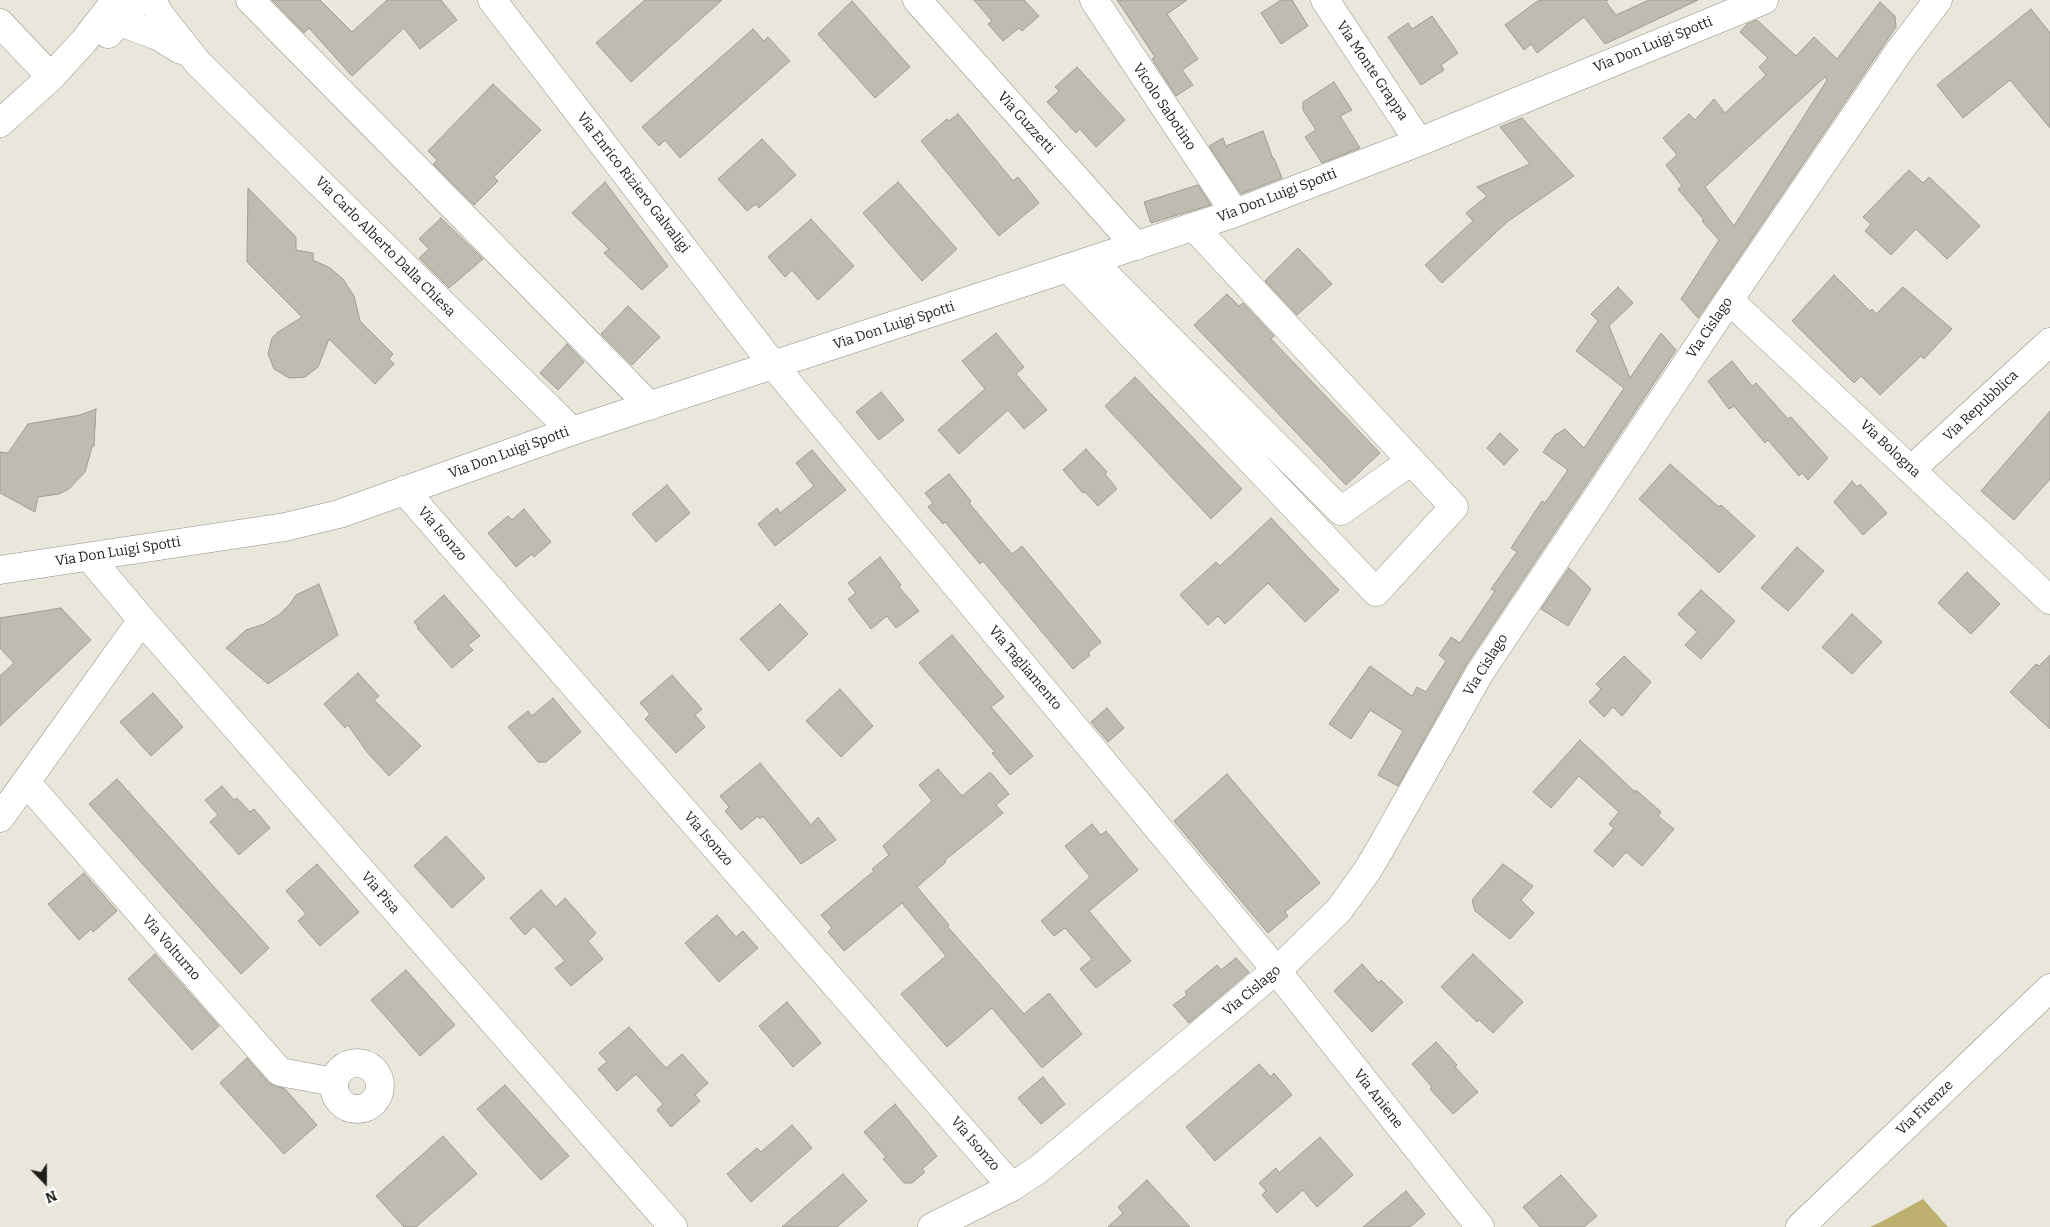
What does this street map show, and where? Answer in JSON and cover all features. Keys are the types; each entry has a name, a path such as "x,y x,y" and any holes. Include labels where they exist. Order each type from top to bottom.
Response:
{"street":[{"path":"0,123 51,77 104,38 118,11 139,0"},
{"name":"Via Carlo Alberto Dalla Chiesa","path":"152,0 160,15 198,63"},
{"path":"250,0 650,406"},
{"name":"Via Enrico Riziero Galvaligi","path":"492,0 774,366"},
{"name":"Via Guzzetti","path":"917,0 1136,246"},
{"name":"Vicolo Sabotino","path":"1094,0 1235,213"},
{"name":"Via Monte Grappa","path":"1325,0 1419,142"},
{"name":"Via Don Luigi Spotti","path":"0,570 285,526 339,514 572,431 1235,213 1419,142 1764,0"},
{"name":"Via Cislago","path":"932,1227 1012,1187 1040,1170 1276,970 1323,928 1339,910 1367,871 1479,674 1729,300 1900,50 1938,0"},
{"name":"Via Carlo Alberto Dalla Chiesa","path":"118,11 152,33 172,43 198,63 572,431"},
{"path":"0,23 51,77"},
{"path":"1080,265 1376,592 1454,507 1194,227"},
{"path":"1080,265 1341,511 1411,461"},
{"name":"Via Bologna","path":"1729,300 2050,600"},
{"name":"Via Repubblica","path":"1912,470 2050,342"},
{"name":"Via Tagliamento","path":"774,366 1276,970"},
{"name":"Via Isonzo","path":"404,490 1012,1187"},
{"name":"Via Pisa","path":"89,557 673,1227"},
{"path":"0,818 142,620"},
{"name":"Via Volturno","path":"26,782 280,1072 334,1082"},
{"name":"Via Aniene","path":"1276,970 1473,1224"},
{"name":"Via Firenze","path":"1800,1227 2050,988"}],"shaded area":[{"path":"1923,1199 1948,1227 1870,1227 1881,1222"}],"building":[{"path":"272,0 320,0 352,32 387,0 441,0 457,20 420,49 404,28 352,76 309,28 304,33"},
{"path":"645,0 722,0 631,82 596,43"},
{"path":"974,0 1024,0 1039,16 1022,31 1019,28 1003,41 988,24 992,21"},
{"path":"1117,0 1187,0 1167,14 1198,59 1182,70 1193,85 1176,96 1152,59 1155,57"},
{"path":"1281,0 1292,0 1308,26 1281,44 1261,13"},
{"path":"1539,0 1608,0 1606,2 1616,15 1649,0 1698,0 1605,44 1584,17 1537,53 1531,44 1524,50 1505,25"},
{"path":"852,1 910,67 875,98 818,34"},
{"path":"1880,2 1895,16 1896,27 1698,318 1681,299 1719,240 1678,189 1682,186 1666,165 1677,155 1663,138 1689,114 1695,120 1714,99 1725,113 1766,75 1759,67 1768,58 1740,32 1747,24 1757,20 1796,56 1814,37 1837,59","holes":["1825,77 1827,80 1734,226 1705,187"]},
{"path":"2031,9 2050,33 2050,128 2010,80 1963,118 1937,85"},
{"path":"1432,16 1458,53 1441,65 1444,70 1421,85 1388,37 1408,23 1412,29"},
{"path":"753,29 764,41 768,37 790,61 680,158 665,140 659,146 642,127"},
{"path":"1077,67 1125,120 1096,147 1080,129 1076,133 1047,102 1059,91 1055,87"},
{"path":"1334,82 1352,110 1340,116 1360,148 1322,163 1305,137 1316,130 1303,110 1303,102"},
{"path":"493,84 541,130 494,177 498,181 474,205 433,164 437,160 428,151"},
{"path":"958,114 1013,181 1018,177 1039,203 999,236 921,141 947,119 949,121"},
{"path":"1522,118 1574,176 1507,222 1442,283 1425,265 1473,221 1466,213 1487,196 1477,187 1530,164 1500,127"},
{"path":"1263,131 1282,178 1241,194 1209,146 1223,138 1226,146"},
{"path":"762,139 796,175 759,208 756,204 747,211 718,179"},
{"path":"1909,170 1923,183 1929,177 1980,226 1947,259 1916,229 1891,255 1865,231 1871,224 1863,217"},
{"path":"605,182 668,266 642,290 604,253 609,249 572,213"},
{"path":"898,182 957,249 922,281 863,213"},
{"path":"1198,185 1211,205 1151,223 1144,202"},
{"path":"248,188 296,237 296,250 313,253 313,260 330,268 343,279 354,296 360,321 393,354 389,359 394,364 375,384 329,339 318,367 305,377 289,378 274,369 268,354 272,338 302,317 247,262"},
{"path":"441,218 483,259 449,288 419,258 429,249 419,239"},
{"path":"811,219 854,266 818,300 792,270 785,277 768,257"},
{"path":"1298,248 1332,284 1297,315 1265,281"},
{"path":"1834,275 1870,311 1872,309 1876,314 1903,287 1952,329 1924,359 1921,356 1880,395 1861,376 1854,383 1792,321"},
{"path":"1618,287 1633,303 1609,326 1630,378 1661,333 1676,350 1466,665 1398,786 1378,775 1403,731 1370,710 1351,739 1329,724 1370,666 1412,696 1417,687 1426,692 1446,661 1439,655 1451,637 1460,643 1495,591 1491,589 1517,552 1511,548 1542,501 1545,503 1568,470 1543,452 1555,435 1565,429 1584,448 1624,388 1576,351 1598,321 1591,314"},
{"path":"1227,294 1239,306 1243,303 1274,336 1271,339 1380,453 1346,485 1194,325"},
{"path":"628,306 660,337 632,365 601,334"},
{"path":"996,333 1024,367 1016,374 1047,410 1024,429 1008,410 959,454 938,430 985,389 962,361"},
{"path":"567,344 584,362 558,390 540,373"},
{"path":"1732,361 1752,386 1756,383 1788,419 1791,417 1828,458 1808,480 1802,473 1799,476 1768,440 1765,443 1734,406 1729,409 1708,381"},
{"path":"1135,377 1242,489 1211,519 1105,406"},
{"path":"881,392 904,420 879,440 856,412"},
{"path":"96,409 94,446 92,447 85,472 69,489 59,494 38,497 35,512 0,493 0,452 8,453 28,424 80,415"},
{"path":"2050,411 2050,479 2014,520 1981,491"},
{"path":"1500,433 1518,450 1504,465 1487,448"},
{"path":"1086,449 1107,472 1105,474 1117,489 1098,506 1085,492 1083,493 1063,470"},
{"path":"812,450 846,490 775,546 758,524 777,508 780,513 814,486 796,463"},
{"path":"1670,464 1719,507 1721,505 1755,536 1719,573 1639,499"},
{"path":"949,474 971,501 969,503 1012,554 1022,546 1101,642 1088,653 1090,655 1073,669 983,561 980,564 945,522 943,524 928,507 933,503 925,493"},
{"path":"1852,481 1857,487 1860,484 1887,513 1863,535 1834,502"},
{"path":"667,485 690,513 656,542 632,514"},
{"path":"524,509 551,542 534,557 532,554 516,567 488,533 508,516 512,520"},
{"path":"1271,518 1339,590 1305,622 1268,583 1225,624 1218,616 1208,625 1180,595 1216,562 1220,566"},
{"path":"1797,547 1824,571 1788,611 1761,588"},
{"path":"880,557 901,585 899,587 919,611 896,628 887,616 871,629 848,599 856,593 848,583"},
{"path":"1569,568 1591,589 1568,626 1541,609"},
{"path":"1967,572 2000,604 1971,634 1938,603"},
{"path":"319,584 338,635 268,684 226,648 246,630 264,624 280,614 296,595"},
{"path":"1701,590 1735,621 1701,659 1685,645 1697,632 1678,614"},
{"path":"444,595 480,636 468,645 473,650 452,668 417,628 419,628 414,622"},
{"path":"780,604 808,634 769,671 740,639"},
{"path":"61,608 91,640 0,726 0,676 14,663 0,648 0,618"},
{"path":"1852,614 1882,642 1852,674 1822,647"},
{"path":"952,635 1004,697 991,707 1033,756 1010,775 992,753 995,752 919,663"},
{"path":"2050,655 2050,729 2010,692 2036,664 2039,666"},
{"path":"1624,656 1651,682 1622,716 1613,707 1604,717 1589,702 1601,689 1596,684"},
{"path":"358,673 379,696 374,700 421,746 389,776 367,752 348,725 345,728 324,704"},
{"path":"672,675 702,709 695,715 705,727 676,753 645,719 650,714 640,703"},
{"path":"840,689 873,726 841,757 806,721"},
{"path":"153,693 183,727 151,756 120,722"},
{"path":"553,698 581,732 546,762 538,762 508,727 528,711 532,716"},
{"path":"1107,708 1124,728 1108,742 1091,722"},
{"path":"1580,740 1636,793 1636,790 1661,812 1658,816 1674,829 1642,866 1626,852 1613,867 1594,851 1614,828 1609,824 1619,812 1579,776 1551,808 1533,792"},
{"path":"760,763 811,825 818,817 836,840 801,864 763,816 760,819 758,816 741,830 725,811 729,807 720,796"},
{"path":"938,769 962,796 990,772 1009,794 996,805 1003,813 944,861 946,862 917,887 949,925 947,926 1024,1014 1049,993 1082,1034 1042,1068 992,1008 947,1047 901,994 946,956 902,903 844,951 828,932 832,928 821,915 874,871 872,869 889,855 883,846 932,801 919,785"},
{"path":"1227,774 1320,883 1285,912 1288,916 1268,933 1174,821"},
{"path":"117,779 269,948 241,974 89,804"},
{"path":"222,786 234,800 237,798 250,812 254,809 270,828 239,855 210,822 218,815 205,800"},
{"path":"1092,824 1101,835 1106,831 1138,870 1089,911 1131,961 1096,988 1080,969 1092,959 1065,928 1054,936 1041,921 1090,877 1065,846"},
{"path":"446,836 485,878 452,908 414,866"},
{"path":"317,864 359,912 320,946 298,921 306,914 286,891"},
{"path":"1503,864 1533,886 1521,900 1534,913 1510,939 1475,911 1472,900"},
{"path":"84,873 117,911 93,932 91,929 79,940 48,904"},
{"path":"541,890 556,907 565,898 596,933 588,941 603,959 571,986 555,968 565,961 534,926 525,935 510,918"},
{"path":"717,915 736,937 743,931 758,948 719,982 685,943"},
{"path":"155,954 219,1026 192,1050 128,979"},
{"path":"1473,954 1523,1002 1493,1033 1479,1020 1477,1022 1441,987"},
{"path":"1236,958 1249,972 1189,1023 1173,1005 1187,995 1185,992 1217,965 1221,970"},
{"path":"1362,964 1379,983 1381,980 1403,1002 1372,1032 1334,991"},
{"path":"406,970 455,1025 420,1056 371,1000"},
{"path":"787,1002 821,1043 793,1067 759,1026"},
{"path":"629,1027 666,1068 682,1054 708,1083 695,1095 700,1101 671,1127 657,1110 663,1104 636,1074 617,1091 598,1069 607,1062 599,1053"},
{"path":"1436,1042 1457,1065 1455,1067 1478,1092 1453,1114 1430,1089 1432,1087 1412,1064"},
{"path":"247,1058 269,1083 285,1089 317,1125 284,1154 220,1083"},
{"path":"1259,1064 1271,1077 1274,1073 1292,1095 1215,1161 1186,1127"},
{"path":"1043,1077 1065,1104 1041,1124 1018,1098"},
{"path":"505,1085 569,1156 541,1180 477,1109"},
{"path":"895,1104 937,1156 922,1169 925,1172 912,1183 904,1183 883,1159 886,1157 864,1132"},
{"path":"792,1125 812,1148 751,1202 727,1174 757,1148 761,1152"},
{"path":"443,1136 477,1174 416,1227 404,1227 376,1196"},
{"path":"1320,1137 1353,1175 1317,1207 1303,1190 1277,1213 1262,1195 1266,1191 1259,1183 1276,1168 1279,1173"},
{"path":"843,1174 867,1201 837,1227 782,1227"},
{"path":"1561,1175 1597,1216 1584,1227 1540,1227 1523,1207"},
{"path":"1147,1180 1190,1227 1108,1227 1123,1213 1118,1207"},
{"path":"1406,1191 1425,1214 1410,1227 1363,1227"}]}
